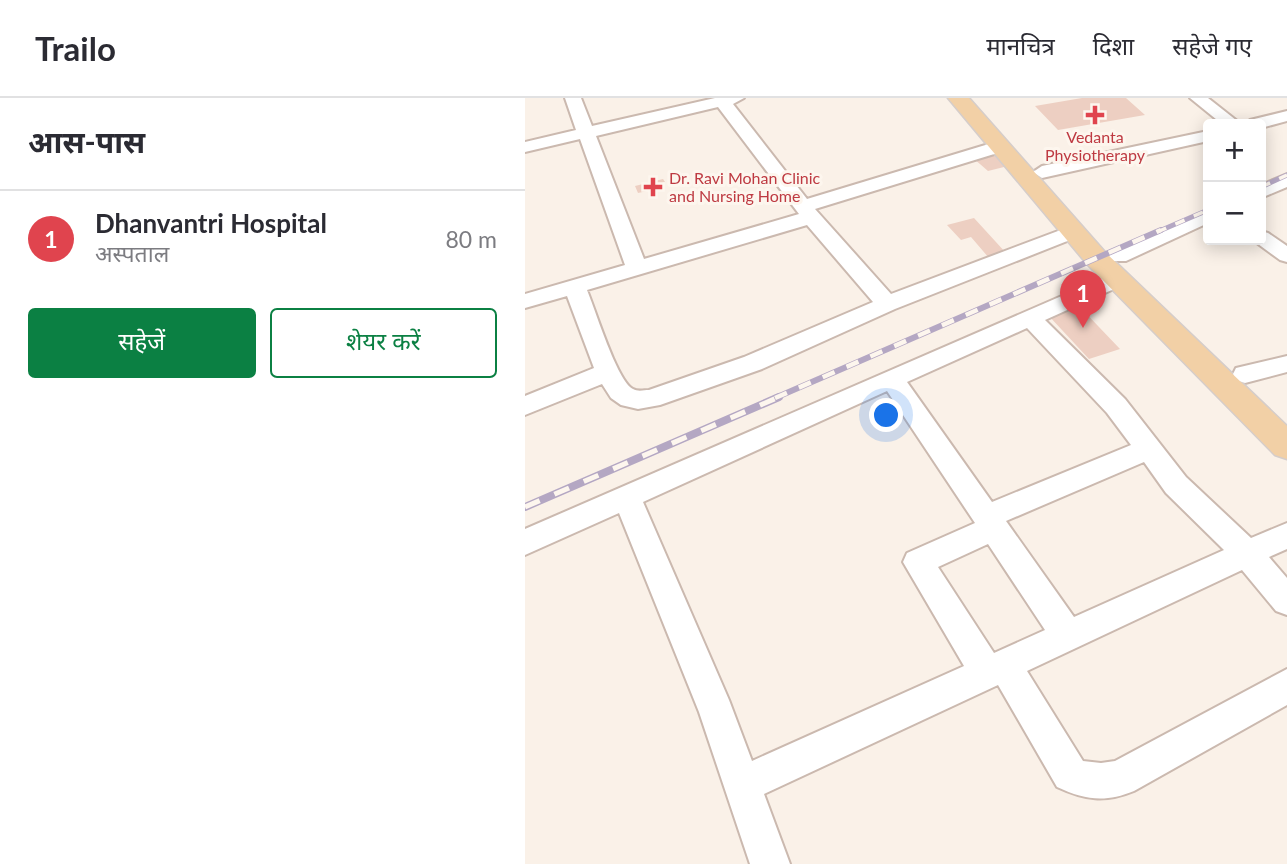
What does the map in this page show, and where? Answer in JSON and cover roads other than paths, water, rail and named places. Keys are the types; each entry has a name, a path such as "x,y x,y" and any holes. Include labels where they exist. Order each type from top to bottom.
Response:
{"main road":[{"path":"958,98 1073,232 1245,374 1287,413"},
{"path":"978,98 1042,172 1118,268 1287,446"}],"street":[{"path":"573,98 637,268"},
{"path":"1198,98 1225,119"},
{"path":"525,147 729,100 807,211 887,304"},
{"path":"1265,119 1285,108"},
{"path":"1042,172 1203,137"},
{"path":"525,301 637,268 998,147"},
{"path":"1266,189 1287,180"},
{"path":"525,542 1029,317 1203,219"},
{"path":"575,287 608,372 620,392 636,401 650,399 753,363 887,304 1073,232"},
{"path":"1266,241 1287,256"},
{"path":"1029,317 1116,406 1175,485 1247,553 1287,601"},
{"path":"1245,374 1287,364"},
{"path":"525,406 608,372"},
{"path":"891,378 1067,636"},
{"path":"1148,449 990,523 918,562 1070,774 1086,782 1102,784 1121,778 1287,686"},
{"path":"627,496 717,712 770,864"},
{"path":"742,785 1287,535"}],"railway":[{"path":"1266,185 1287,175"},
{"path":"1157,232 1203,212"},
{"path":"775,398 1161,230"},
{"path":"525,507 779,397"}],"place":[{"name":"Vedanta Physiotherapy","path":"1095,115"},
{"name":"Dr. Ravi Mohan Clinic and Nursing Home","path":"653,187"},
{"name":"Dhanvantri Hospital","path":"1083,328"}]}
